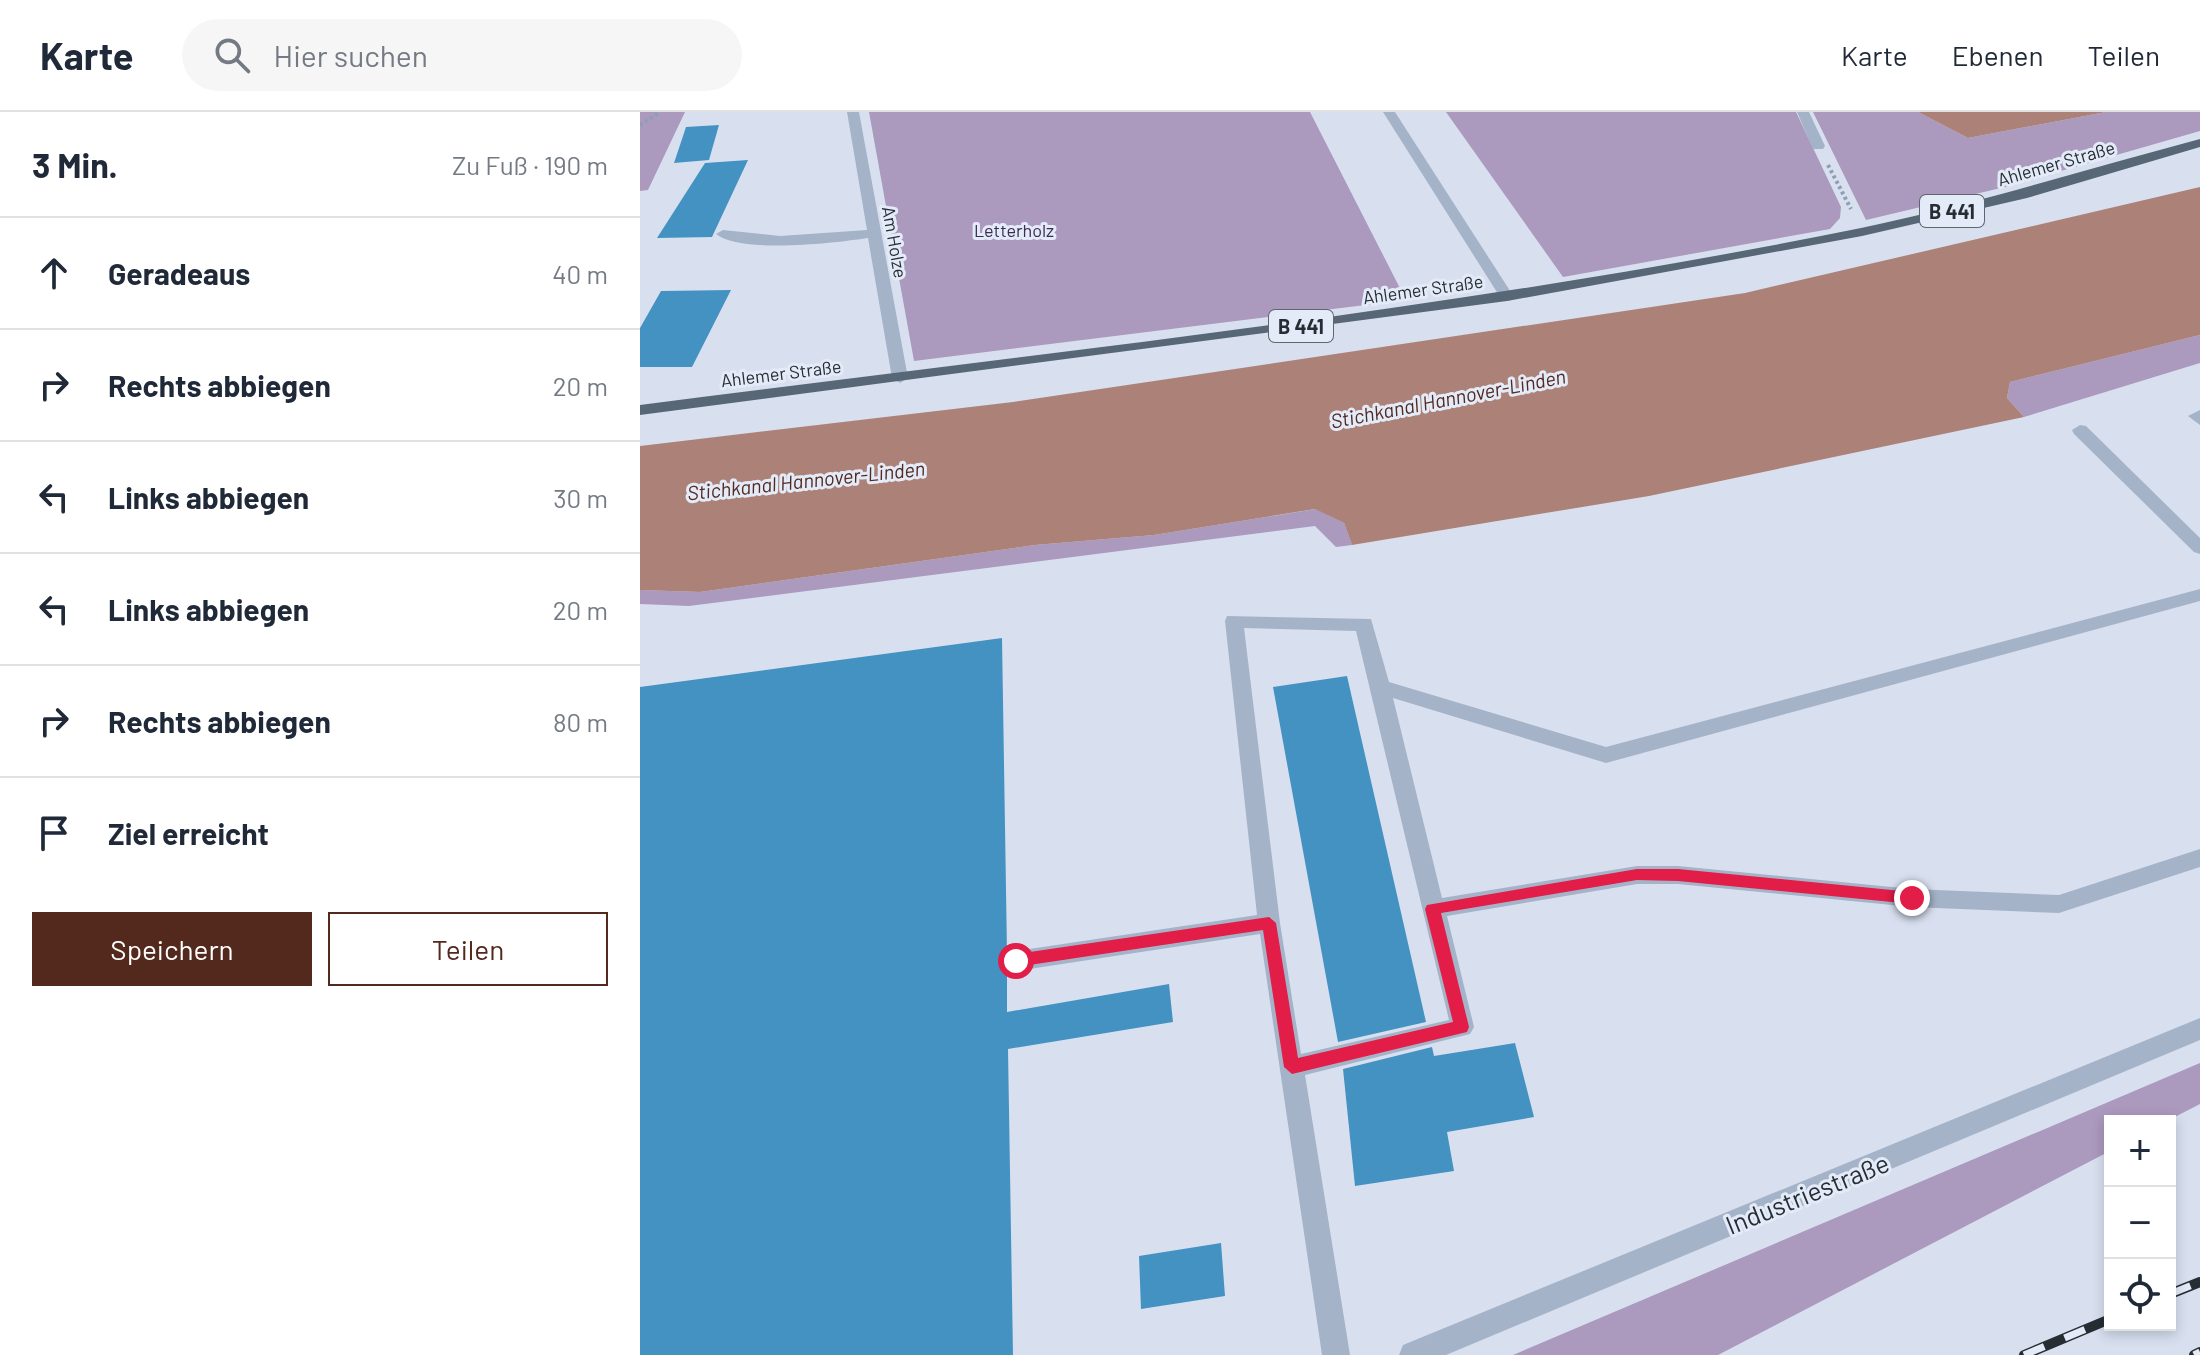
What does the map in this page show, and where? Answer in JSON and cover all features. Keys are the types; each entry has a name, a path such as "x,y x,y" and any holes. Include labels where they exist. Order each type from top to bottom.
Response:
{"main road":[{"name":"Ahlemer Straße","path":"640,410 1507,297 1862,232 2022,195 2200,143"}],"street":[{"name":"Am Holze","path":"853,112 900,378"},
{"path":"1389,112 1507,297"},
{"path":"1803,112 1818,146"},
{"path":"723,234 765,243 807,242 875,233"},
{"path":"2080,430 2200,548"},
{"path":"1381,687 1606,755 2200,595"},
{"path":"1292,1067 1462,1027 1364,624 1234,621 1269,923 1336,1355"},
{"path":"1432,909 1637,875 1678,875 1912,898 2059,904 2200,858"},
{"path":"1016,961 1269,923"},
{"name":"Industriestraße","path":"1413,1355 2200,1029"}],"path":[{"path":"640,125 660,112"},
{"path":"1818,146 1862,232"}],"green space":[{"path":"640,112 685,112 648,190 640,191"},
{"name":"Letterholz","path":"869,112 1310,112 1406,300 914,361"},
{"path":"1446,112 1796,112 1841,207 1840,218 1830,229 1563,277"},
{"path":"1813,112 1918,112 1968,138 2106,112 2200,112 2200,131 2005,187 1866,220"},
{"path":"2200,335 2200,363 2024,417 2007,398 2010,382"},
{"path":"1316,509 1344,523 1352,545 1336,547 1315,526 689,606 640,604 640,590 700,592 1035,545 1154,535"},
{"path":"2200,1063 2200,1104 2176,1116 2104,1115 2104,1154 1718,1355 1513,1355"}],"water":[{"path":"1918,112 2106,112 1968,138"},
{"name":"Stichkanal Hannover-Linden","path":"2200,187 2200,335 2010,382 2007,398 2024,417 1649,496 1352,545 1344,523 1315,509 1154,535 1035,545 700,592 640,590 640,446 1013,402 1745,293"}],"building":[{"path":"719,125 709,160 674,163 686,127"},
{"path":"748,160 712,237 657,238 705,163"},
{"path":"731,290 692,367 640,367 640,328 661,291"},
{"path":"1002,638 1007,952 1002,962 1007,971 1007,1012 1169,984 1173,1022 1008,1049 1013,1355 640,1355 640,687"},
{"path":"1347,676 1426,1022 1338,1042 1273,687"},
{"path":"1515,1043 1534,1117 1447,1132 1454,1171 1355,1186 1343,1069 1432,1047 1434,1056"},
{"path":"1221,1243 1225,1296 1141,1309 1139,1256"}],"railway":[{"path":"2176,1292 2200,1282"},
{"path":"2024,1355 2104,1322"},
{"path":"2194,1355 2200,1352"}],"route":[{"path":"1016,961 1269,923 1292,1067 1462,1027 1432,909 1637,875 1678,875 1912,898"}]}
